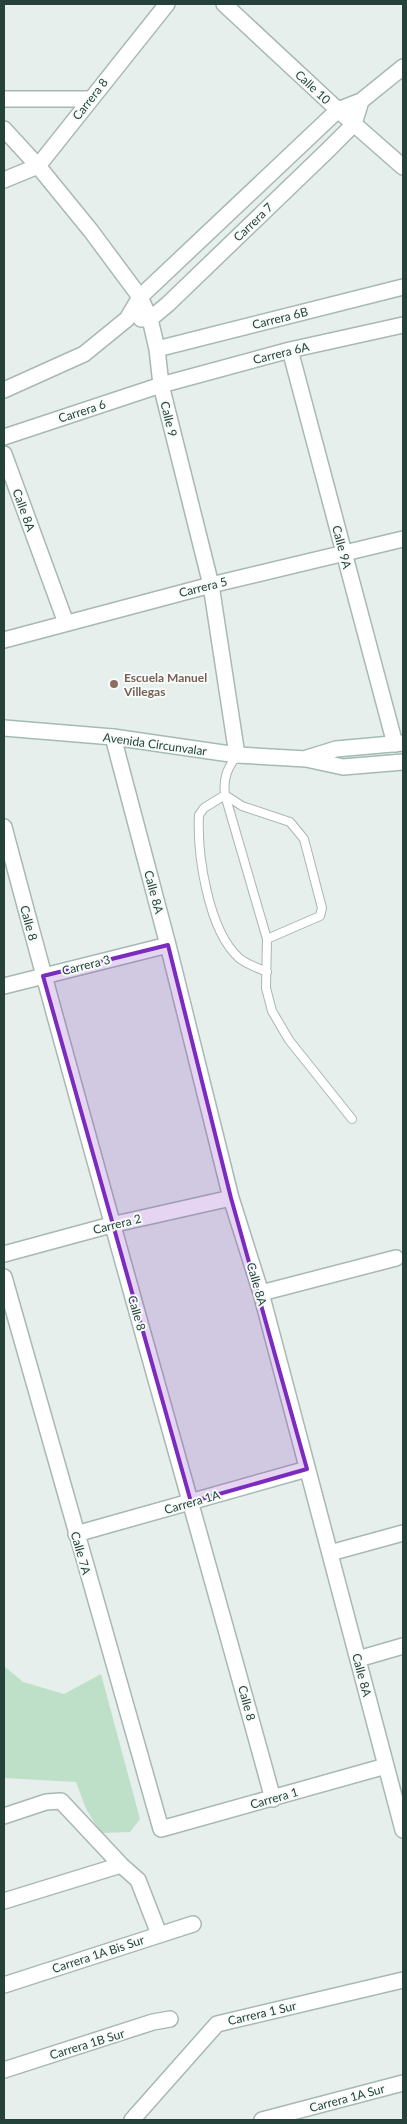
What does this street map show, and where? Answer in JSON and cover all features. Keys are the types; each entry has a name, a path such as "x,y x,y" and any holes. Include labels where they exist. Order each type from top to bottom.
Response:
{"street":[{"name":"Carrera 8","path":"4,180 38,166 167,4"},
{"name":"Calle 10","path":"224,4 338,110 403,167"},
{"name":"Carrera 7","path":"4,390 84,354 127,319 140,297 338,110 361,101 403,67"},
{"path":"4,99 90,99"},
{"name":"Carrera 7","path":"150,319 354,124 361,101"},
{"name":"Calle 9","path":"4,130 38,166 91,230 140,297 150,319 157,349 161,385 211,585 237,755"},
{"name":"Carrera 6B","path":"157,349 403,287"},
{"path":"127,319 150,319"},
{"name":"Carrera 6A","path":"161,385 290,350 403,325"},
{"name":"Calle 9A","path":"290,350 344,553 399,743"},
{"name":"Carrera 6","path":"4,437 161,385"},
{"name":"Calle 8A","path":"4,454 66,623"},
{"name":"Carrera 5","path":"4,640 211,585 403,539"},
{"name":"Avenida Circunvalar","path":"4,728 113,737 237,755 306,759 343,767 403,762"},
{"name":"Calle 8A","path":"113,737 168,944 231,1198 261,1293 403,1830"},
{"name":"Avenida Circunvalar","path":"306,759 336,749 399,743"},
{"name":"Calle 8","path":"4,827 111,1225 192,1502 273,1799"},
{"name":"Carrera 3","path":"4,986 168,944"},
{"name":"Carrera 2","path":"4,1254 111,1225 231,1198"},
{"path":"261,1293 396,1258"},
{"name":"Calle 7A","path":"4,1277 161,1829"},
{"name":"Carrera 1A","path":"76,1534 307,1469"},
{"path":"330,1553 403,1533"},
{"path":"358,1659 403,1646"},
{"name":"Carrera 1","path":"161,1829 386,1766"},
{"path":"4,1816 46,1802 61,1801 121,1865 138,1880 159,1934"},
{"path":"4,1902 121,1865"},
{"name":"Carrera 1A Bis Sur","path":"4,1985 193,1924"},
{"name":"Carrera 1 Sur","path":"132,2120 217,2024 403,1980"},
{"name":"Carrera 1B Sur","path":"4,2070 170,2019"},
{"name":"Carrera 1A Sur","path":"262,2120 403,2083"}],"lane":[{"path":"237,755 228,768 223,781 224,794 267,939 266,988 272,1011 289,1040 352,1119"},
{"path":"224,794 242,806 290,822 304,839 322,908 320,916 267,939"},
{"path":"224,794 204,808 198,815 203,869 214,914 225,941 240,959 267,972"}],"highlighted area":[{"path":"168,945 231,1198 307,1469 191,1502 43,976"}],"green space":[{"path":"4,1666 23,1682 64,1694 101,1674 140,1819 130,1832 101,1833 86,1809 76,1782 4,1778"}],"place":[{"name":"Escuela Manuel Villegas","path":"114,684"}]}
